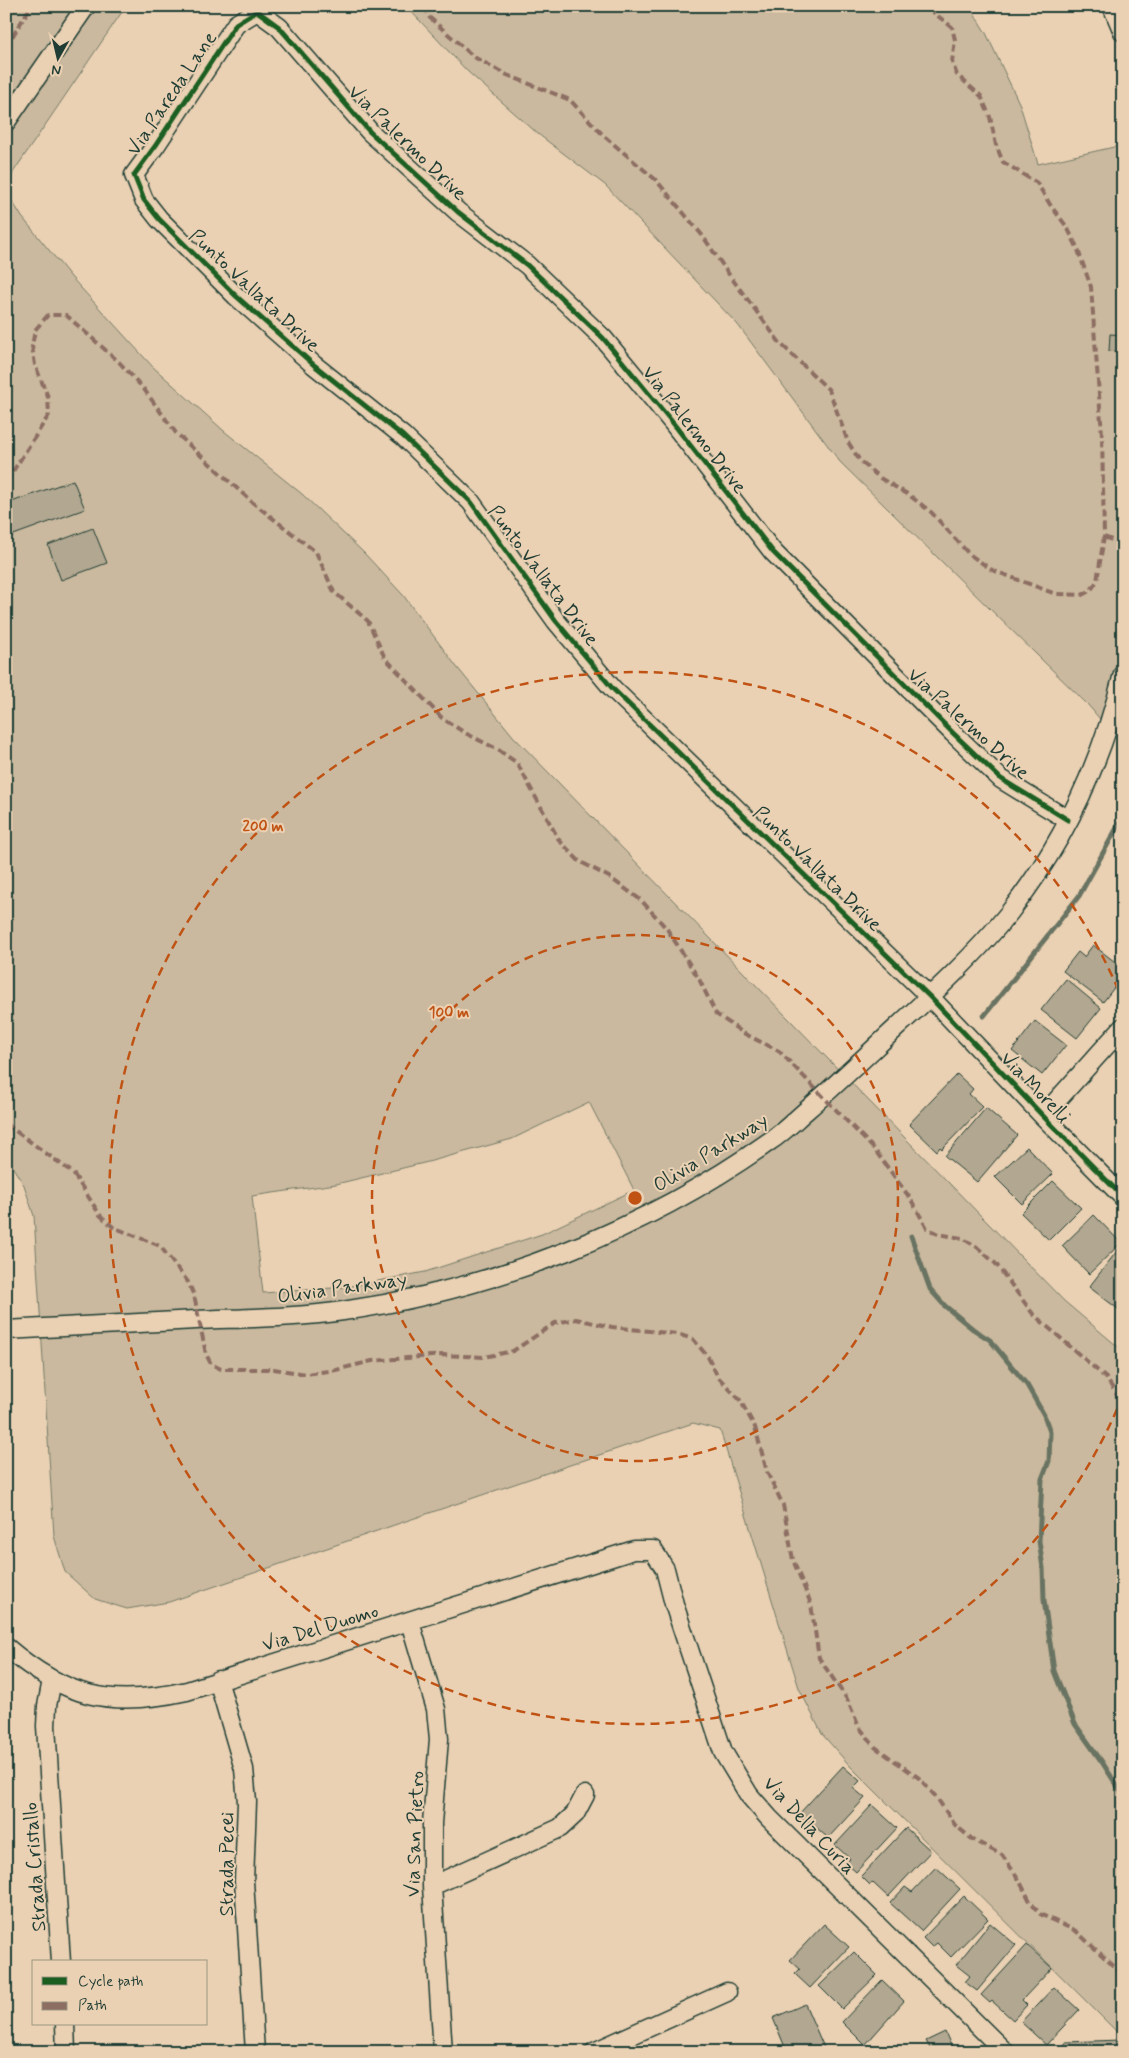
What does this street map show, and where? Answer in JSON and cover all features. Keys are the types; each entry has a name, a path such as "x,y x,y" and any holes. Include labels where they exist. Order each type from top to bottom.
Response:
{"street":[{"path":"6,122 86,6"},
{"path":"1112,6 1123,32"},
{"name":"Via Pareda Lane","path":"134,175 236,24 257,11"},
{"name":"Via Palermo Drive","path":"257,11 278,27 370,132 458,212 527,266 603,338 673,423 773,552 953,733 1002,778 1068,820"},
{"name":"Punto Vallata Drive","path":"134,175 144,200 159,219 236,296 314,365 403,436 471,502 556,621 613,689 930,997"},
{"name":"Olivia Parkway","path":"6,1330 269,1318 342,1311 415,1298 476,1282 545,1259 613,1231 667,1204 733,1166 774,1138 930,997 974,953 1009,913 1048,858 1068,820 1098,756 1123,674"},
{"name":"Via Morelli","path":"930,997 1043,1116 1123,1196"},
{"path":"1043,1116 1123,1027"},
{"name":"Via Del Duomo","path":"6,1647 29,1666 52,1680 83,1694 112,1699 136,1700 187,1691 634,1550 653,1550"},
{"name":"Via Della Curia","path":"653,1550 665,1569 674,1604 723,1752 745,1788 769,1818 1005,2052"},
{"name":"Via San Pietro","path":"410,1622 436,1710 439,1739 432,1823 432,1886 443,2052"},
{"name":"Strada Cristallo","path":"52,1680 47,1706 46,1726 61,1960"},
{"name":"Strada Pecei","path":"218,1680 244,1769 247,1810 244,1881 255,2052"},
{"path":"432,1886 560,1828 575,1814 585,1795"},
{"path":"594,2052 727,1992"},
{"path":"65,2026 66,2052"}],"shaded area":[{"path":"6,6 126,6 14,171 8,183 9,196 22,217 71,277 152,366 224,431 302,494 364,553 403,595 456,666 513,736 1064,1301 1123,1351 1123,2038 850,1766 822,1734 799,1688 720,1430 693,1423 169,1602 127,1609 95,1599 65,1572 54,1536 34,1216 24,1185 6,1157","holes":["589,1102 634,1190 542,1234 425,1272 346,1287 263,1293 252,1196 336,1184 512,1139"]},
{"path":"406,6 969,6 986,33 1020,105 1038,164 1123,145 1123,746 1088,705 840,462 738,325 605,185 538,134 467,71"}],"building":[{"path":"1110,334 1123,335 1122,353 1109,351"},
{"path":"73,480 85,509 8,537 6,504"},
{"path":"93,528 107,563 61,580 48,545"},
{"path":"1093,945 1123,968 1123,976 1103,1002 1063,971 1078,952 1084,957"},
{"path":"1066,979 1101,1008 1077,1038 1041,1010"},
{"path":"1035,1021 1066,1045 1042,1075 1012,1051"},
{"path":"957,1074 973,1089 969,1094 983,1107 942,1149 940,1147 937,1151 909,1124"},
{"path":"986,1108 1017,1135 977,1182 945,1156"},
{"path":"1027,1147 1053,1174 1022,1204 995,1177"},
{"path":"1053,1181 1081,1208 1049,1240 1021,1213"},
{"path":"1094,1215 1121,1243 1089,1274 1062,1246"},
{"path":"1121,1246 1123,1248 1122,1312 1089,1287"},
{"path":"843,1766 860,1781 853,1788 865,1798 828,1838 809,1821 807,1823 798,1815"},
{"path":"872,1805 897,1828 856,1872 846,1863 850,1859 835,1845"},
{"path":"906,1828 931,1851 888,1897 872,1882 870,1885 861,1876"},
{"path":"936,1867 960,1889 921,1931 890,1903 905,1887 912,1892"},
{"path":"964,1896 988,1919 951,1957 937,1943 932,1947 923,1938"},
{"path":"990,1923 1016,1945 977,1991 965,1982 970,1976 956,1965"},
{"path":"824,1924 849,1947 810,1988 795,1974 800,1969 790,1960"},
{"path":"1027,1945 1052,1968 1022,2000 1027,2005 1013,2020 992,2001 990,2003 981,1995"},
{"path":"854,1952 877,1975 842,2009 819,1986"},
{"path":"882,1980 904,2001 865,2045 842,2022"},
{"path":"1054,1987 1079,2010 1046,2045 1021,2022"},
{"path":"805,2004 826,2052 787,2052 773,2018"},
{"path":"945,2032 954,2052 921,2052 930,2048 926,2041"},
{"path":"1120,2040 1120,2052 1065,2052 1065,2042"}],"waterway":[{"path":"984,1016 1079,896 1123,817"},
{"path":"911,1236 930,1289 945,1306 990,1340 1027,1385 1044,1415 1050,1432 1049,1461 1042,1479 1039,1541 1043,1568 1044,1600 1054,1671 1075,1724 1123,1795"}],"marked path":[{"path":"6,47 31,6"},
{"path":"424,6 429,17 474,57 507,75 570,100 604,136 656,180 702,235 780,343 829,390 848,442 860,461 880,478 909,495 931,512 969,554 992,570 1056,594 1082,595 1091,590 1097,581 1104,537 1102,435 1091,287 1077,247 1067,227 1037,183 1003,162 996,145 990,117 981,96 957,75 952,62 955,40 952,27 925,6"},
{"path":"6,482 49,415 48,397 35,365 32,346 35,330 48,315 66,315 119,362 143,388 176,433 252,502 316,552 334,592 368,621 385,658 442,718 465,733 497,749 517,763 559,840 579,861 609,877 641,900 667,929 699,979 716,1014 745,1034 779,1051 874,1149 910,1198 927,1228 938,1234 962,1238 977,1247 996,1264 1033,1314 1106,1378 1123,1404"},
{"path":"1104,537 1123,544"},
{"path":"6,1124 73,1173 100,1215 113,1227 160,1246 188,1282 194,1295 206,1354 211,1364 221,1369 274,1369 306,1374 336,1370 372,1361 443,1355 484,1357 513,1351 555,1323 576,1319 612,1327 677,1334 693,1339 708,1357 718,1377 740,1400 755,1427 767,1472 783,1505 793,1560 811,1604 819,1658 847,1699 859,1727 875,1747 919,1778 937,1798 955,1825 972,1839 1002,1855 1018,1878 1031,1903 1040,1914 1076,1931 1123,1973"}],"cycle path":[{"path":"1068,820 1001,779 953,733 773,552 673,423 603,338 527,265 458,212 370,132 279,27 257,11 236,24 134,175 144,200 159,219 236,296 314,365 403,436 471,502 556,621 613,689 930,997 1123,1197"}]}
